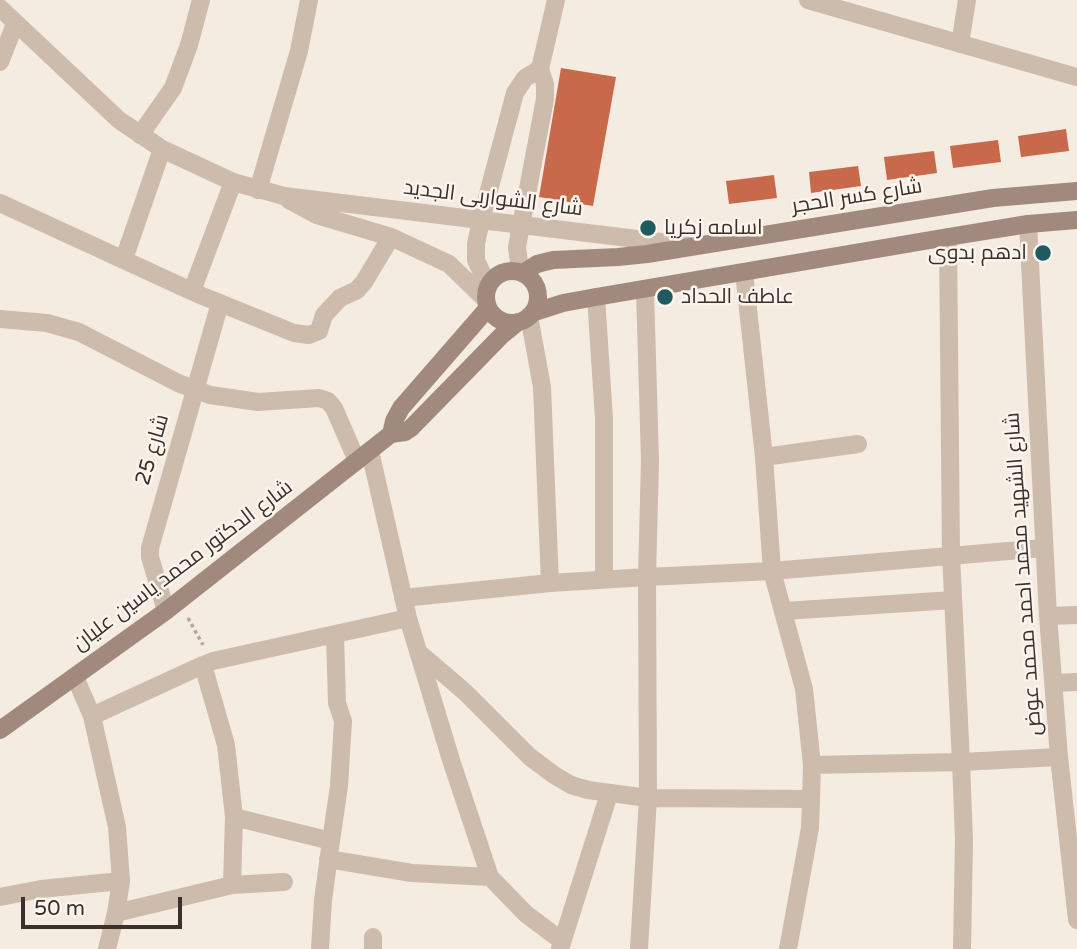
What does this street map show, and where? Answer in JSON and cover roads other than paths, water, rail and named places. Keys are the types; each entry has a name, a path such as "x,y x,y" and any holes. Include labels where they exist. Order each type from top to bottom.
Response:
{"main road":[{"name":"شارع كسر الحجر","path":"521,273 537,264 553,260 618,257 993,198 1077,191"},
{"path":"526,317 536,307 537,291 530,278 512,271 498,275 487,298 500,321 526,317 563,303 596,297 1028,224 1077,220"},
{"name":"شارع الدكتور محمد ياسين عليان","path":"391,434 401,408 487,298"},
{"name":"شارع الدكتور محمد ياسين عليان","path":"0,730 172,606 391,434 405,432 411,428 502,335 526,317"}],"street":[{"path":"140,135 173,88 189,45 201,0"},
{"path":"258,190 299,51 309,0"},
{"path":"521,273 517,247 545,99 545,84 540,69 554,0"},
{"path":"808,0 1077,77"},
{"path":"960,44 967,0"},
{"name":"شارع الشواربى الجديد","path":"0,8 8,19 119,120 162,149 233,182 284,196 696,246"},
{"path":"0,62 8,19"},
{"path":"487,298 476,260 481,220 515,93 525,78 540,69"},
{"path":"124,259 162,149"},
{"path":"192,291 233,182"},
{"name":"شارع الشواربى الجديد","path":"284,196 317,215 391,237 449,264 487,298"},
{"path":"0,203 220,303 294,333 309,335 319,331 324,315 341,298 357,290 364,282 391,237"},
{"name":"شارع الشهيد محمد احمد محمد عوض","path":"1028,224 1048,616 1053,683 1065,767 1077,920"},
{"path":"948,237 951,555 964,840 962,949"},
{"path":"744,272 764,457 772,570 804,689 812,765 810,828 788,949"},
{"path":"639,949 648,798 647,577 650,461 645,289"},
{"path":"596,297 604,419 604,579"},
{"name":"شارع 25","path":"172,606 153,566 150,548 220,303"},
{"path":"526,317 542,387 550,583"},
{"path":"0,319 47,323 79,332 194,390 242,401 275,402 319,398 328,401 364,456 386,514 408,618 490,877 561,945 609,794"},
{"path":"764,457 858,444"},
{"path":"403,598 550,583 772,570 1044,548"},
{"path":"784,611 953,600"},
{"path":"1048,616 1077,615"},
{"path":"92,716 208,663 408,618"},
{"path":"320,949 343,734 343,720 337,703 335,635"},
{"path":"418,652 457,685 530,757 572,785 609,794 648,798 811,799"},
{"path":"208,663 226,745 234,817 232,885"},
{"path":"75,677 92,716 117,827 121,881 107,949"},
{"path":"1053,683 1077,682"},
{"path":"812,765 961,762 1065,767"},
{"path":"234,817 330,850 412,873 490,877"},
{"path":"0,897 41,889 121,881"},
{"path":"116,913 232,885 284,882"}],"place":[{"name":"اسامه زكريا","path":"648,228"},
{"name":"ادهم بدوى","path":"1043,253"},
{"name":"عاطف الحداد","path":"665,297"}]}
